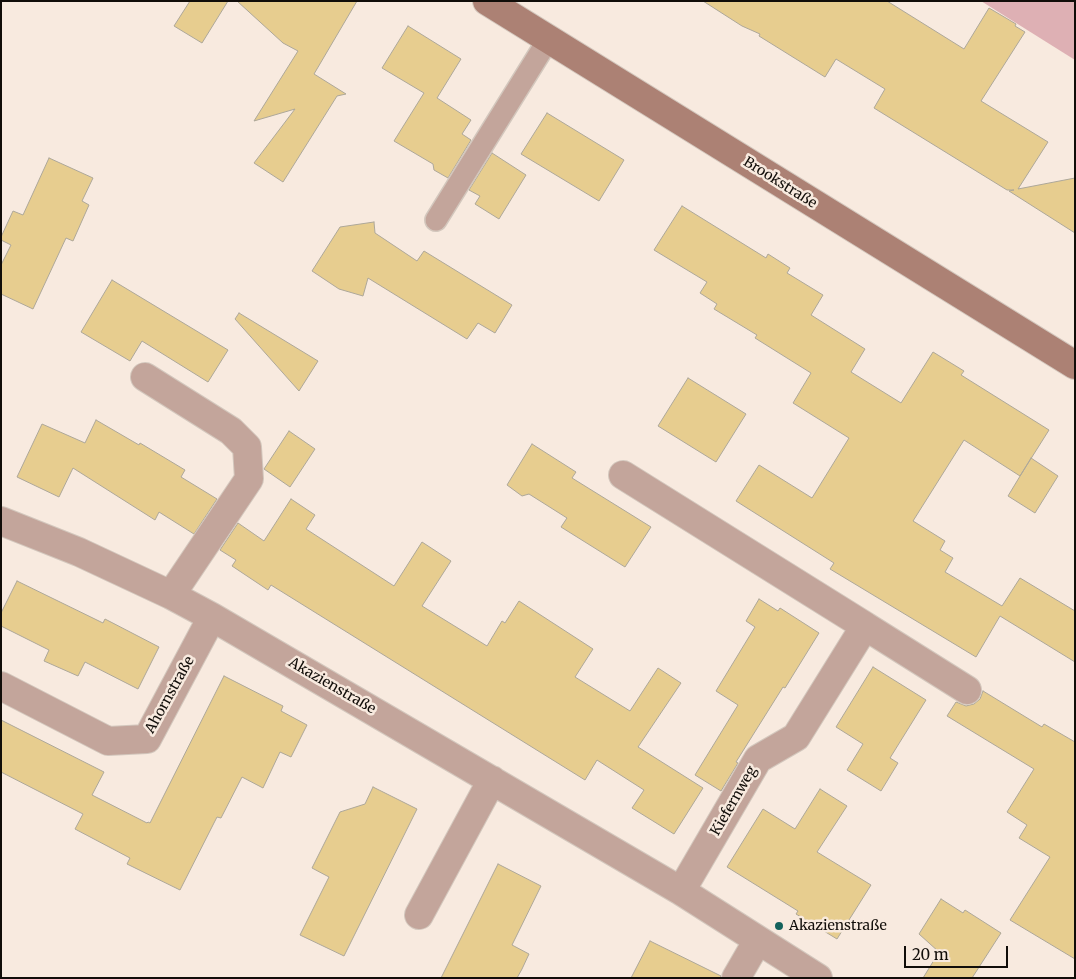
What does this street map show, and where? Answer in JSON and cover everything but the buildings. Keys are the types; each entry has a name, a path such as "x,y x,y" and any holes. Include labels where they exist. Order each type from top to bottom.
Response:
{"main road":[{"name":"Brookstraße","path":"487,1 1075,365"}],"street":[{"path":"145,377 230,431 247,447 249,479 171,595"},
{"path":"623,475 967,690"},
{"name":"Akazienstraße","path":"1,521 79,552 171,595 212,617 681,891 818,978"},
{"name":"Ahornstraße","path":"1,686 108,741 147,739 212,617"},
{"name":"Kiefernweg","path":"681,891 758,759 796,737 865,626"},
{"path":"419,915 492,780"},
{"path":"736,978 758,940"}],"lane":[{"path":"436,220 548,40"}],"shaded area":[{"path":"981,1 1075,1 1075,60"}],"place":[{"name":"Akazienstraße","path":"779,926"}]}
